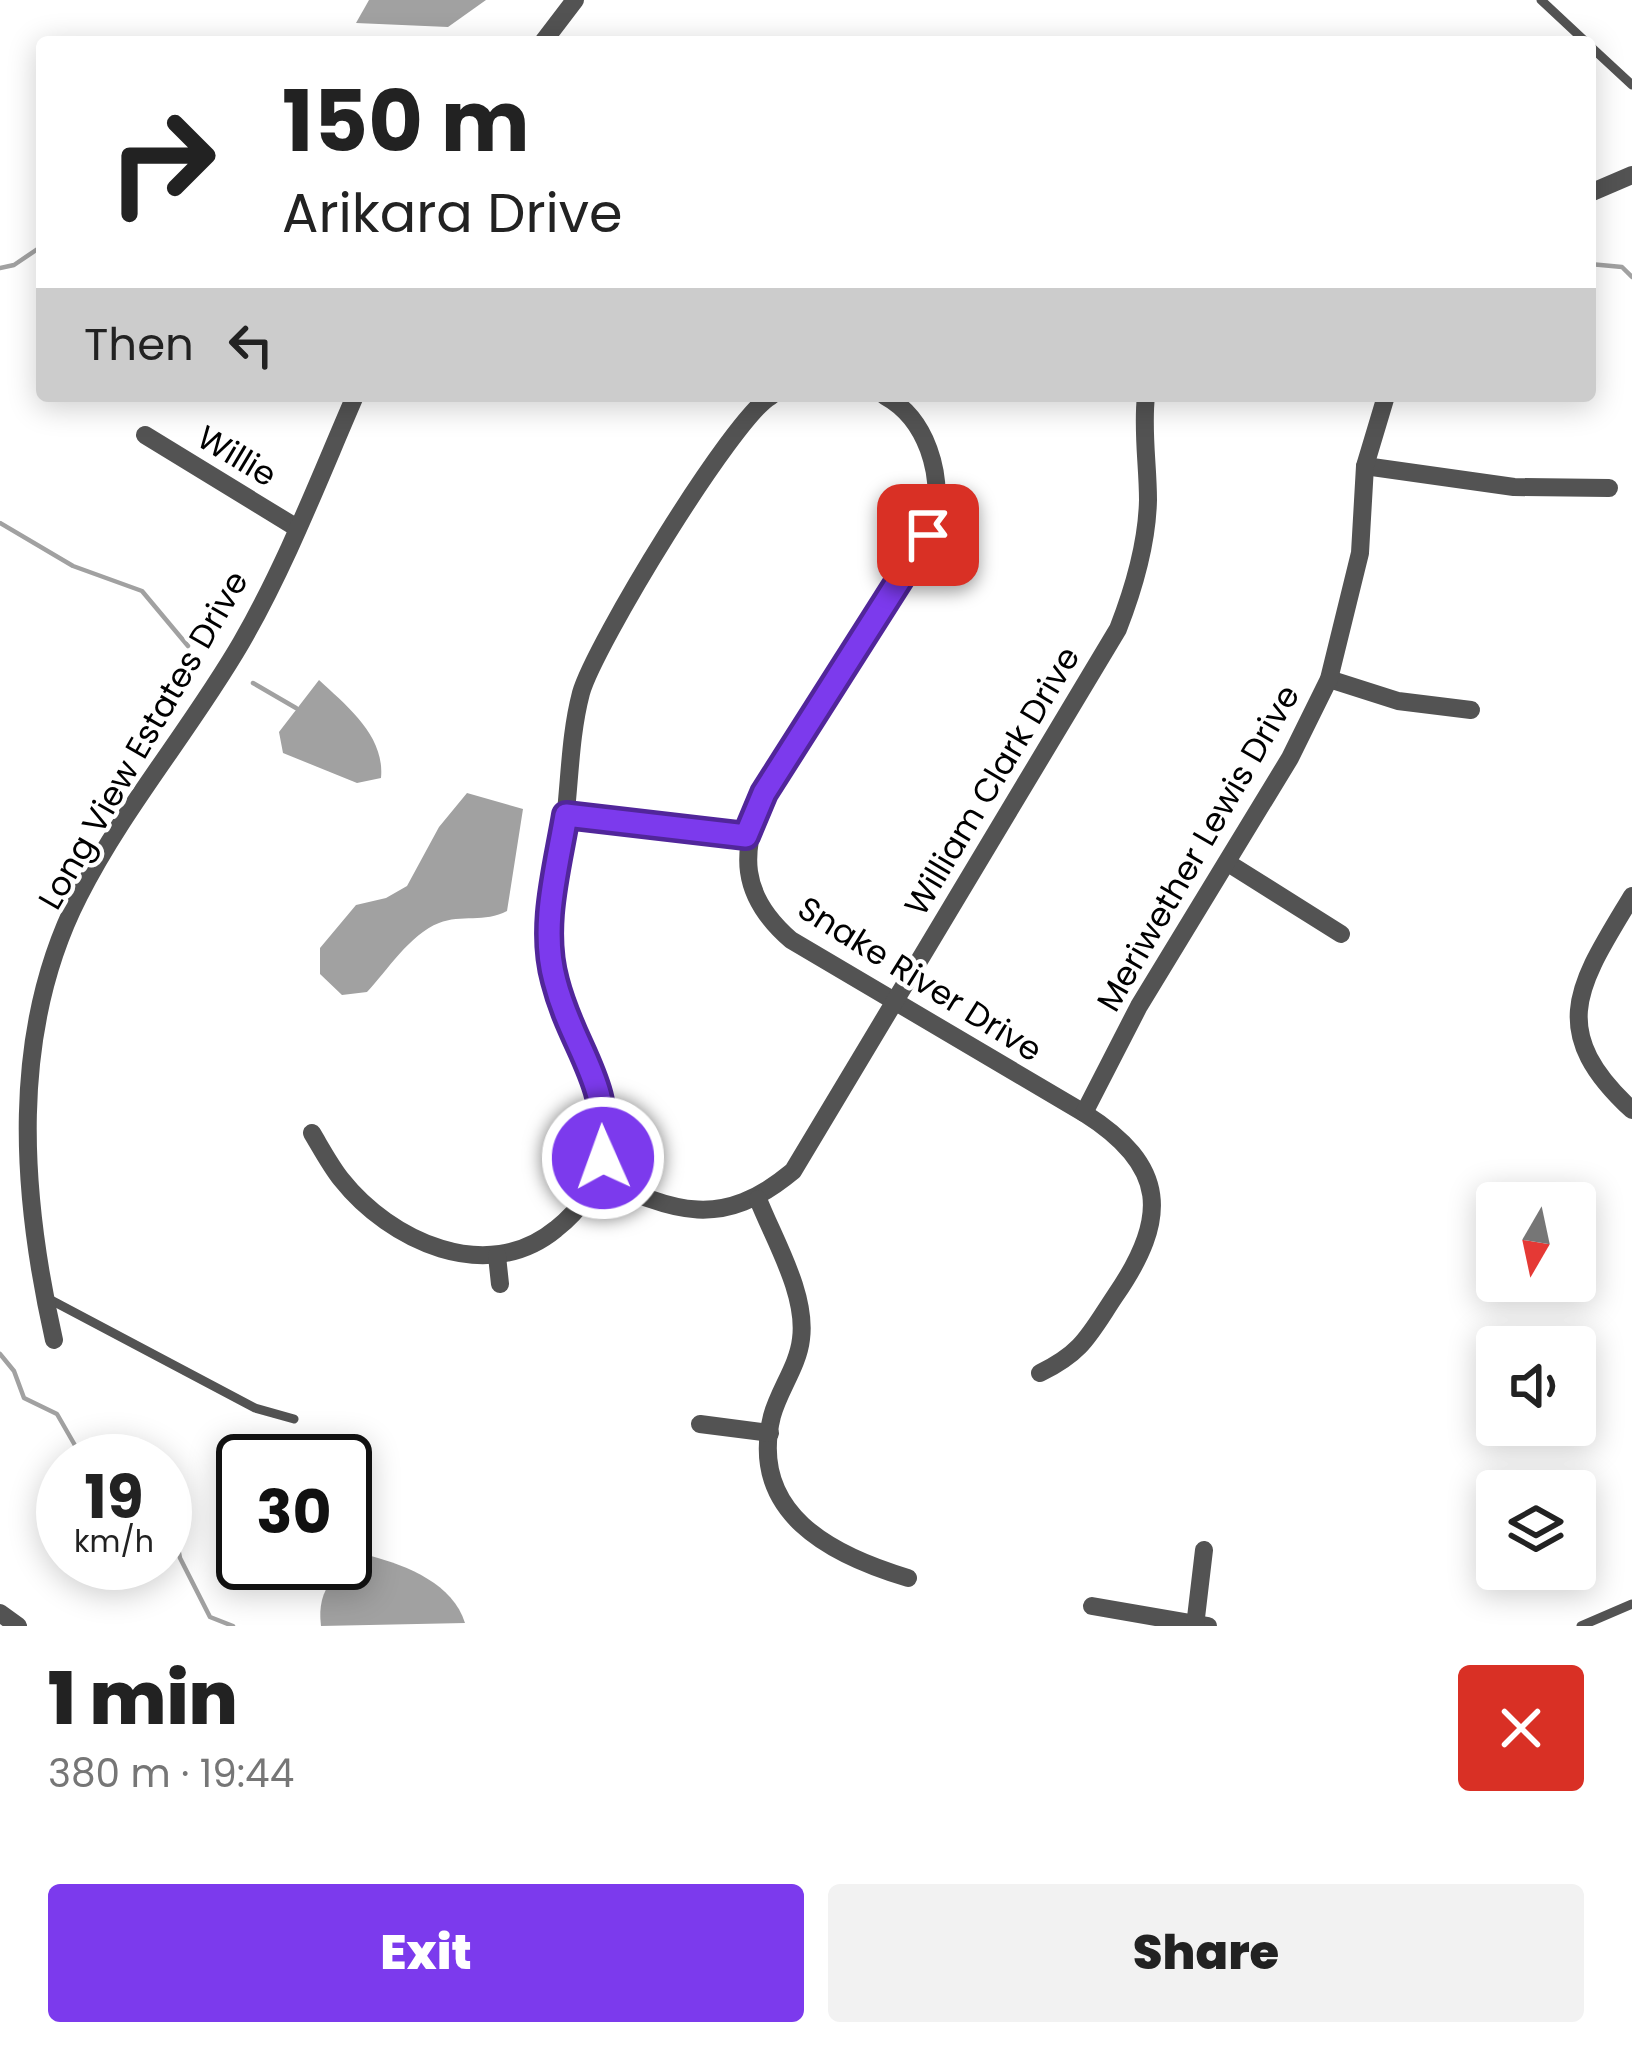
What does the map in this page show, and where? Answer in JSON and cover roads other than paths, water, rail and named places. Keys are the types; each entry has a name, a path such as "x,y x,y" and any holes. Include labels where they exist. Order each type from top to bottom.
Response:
{"street":[{"path":"547,36 574,0"},
{"path":"1596,190 1632,175"},
{"name":"Long View Estates Drive","path":"54,1340 44,1297 27,1121 27,1081 42,988 79,896 243,639 353,402"},
{"path":"312,1133 349,1187 404,1232 458,1255 496,1256 531,1246 577,1209 597,1176 607,1119 555,982 550,955 548,926 575,724 589,672 731,435 760,402"},
{"path":"566,815 746,836 764,793 934,519 938,499 931,458 914,419 893,402"},
{"name":"William Clark Drive","path":"758,1199 793,1171 1118,629 1143,550 1148,503 1142,425 1145,402"},
{"name":"Meriwether Lewis Drive","path":"1084,1113 1139,1006 1290,758 1329,679 1360,553 1365,466 1384,402"},
{"name":"Willie","path":"145,435 297,528"},
{"path":"1365,466 1514,487 1609,488"},
{"path":"1329,679 1398,700 1471,710"},
{"name":"Snake River Drive","path":"746,836 750,877 776,927 892,1003 1121,1136 1133,1150 1145,1175 1153,1219 1138,1263 1075,1355 1040,1373"},
{"path":"1228,863 1341,934"},
{"path":"1632,896 1585,975 1578,1017 1582,1049 1604,1084 1632,1110"},
{"path":"597,1176 648,1200 683,1208 719,1208 758,1199 796,1293 802,1337 770,1432 770,1474 804,1528 827,1547 908,1578"},
{"path":"496,1256 500,1284"},
{"path":"700,1424 770,1432"},
{"path":"1092,1606 1199,1625 1204,1550"},
{"path":"0,1613 18,1626"}],"lane":[{"path":"1541,0 1579,36"},
{"path":"1596,51 1632,85"},
{"path":"44,1297 255,1408 294,1419"},
{"path":"1581,1626 1632,1604"}],"waterway":[{"path":"0,268 36,250"},
{"path":"1596,265 1622,267 1632,277"},
{"path":"0,523 73,566 142,591 188,646"},
{"path":"253,683 296,708"},
{"path":"0,1354 14,1371 24,1398 57,1414 68,1434"},
{"path":"192,1582 210,1617 233,1626"}]}
